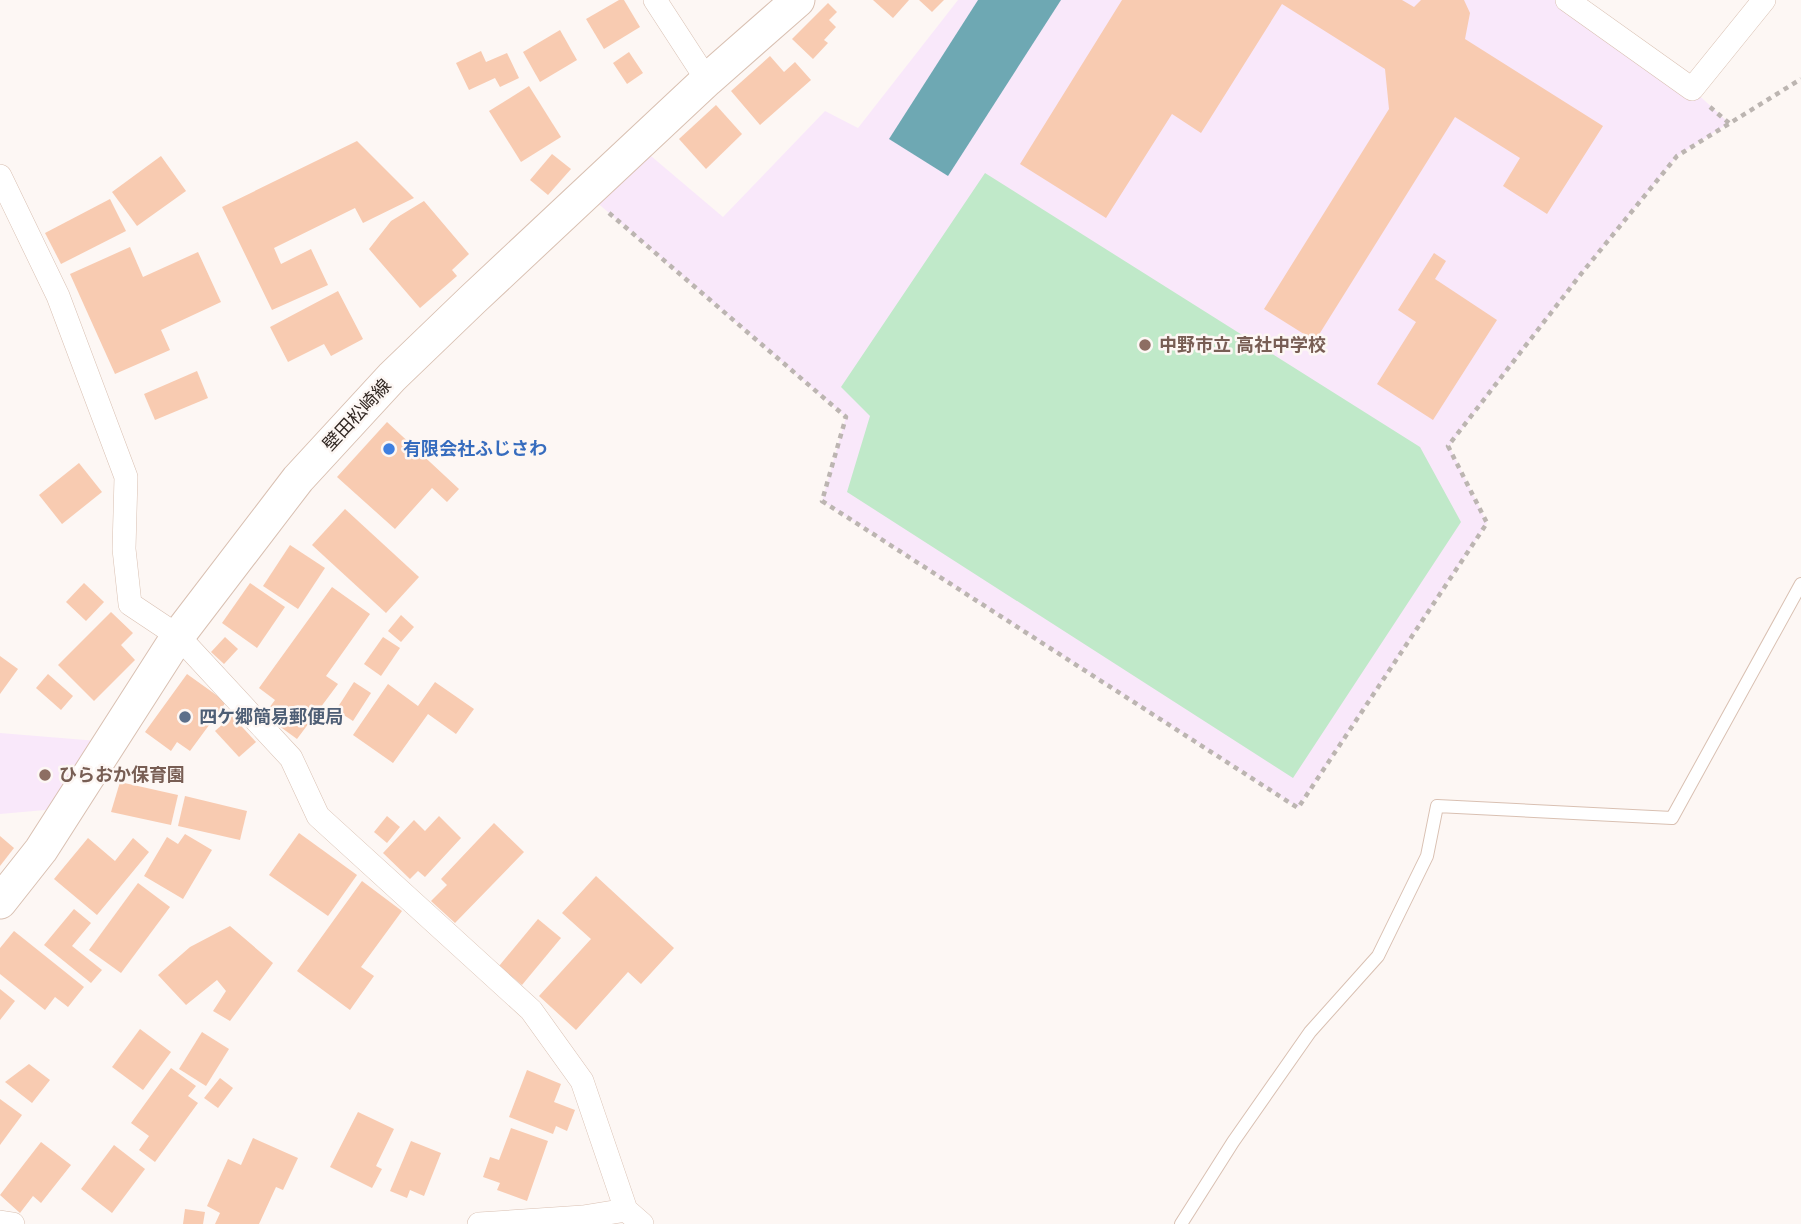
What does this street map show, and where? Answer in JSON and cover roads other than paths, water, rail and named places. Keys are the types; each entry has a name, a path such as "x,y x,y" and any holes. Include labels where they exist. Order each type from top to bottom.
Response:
{"main road":[{"name":"壁田松崎線","path":"0,902 41,850 178,636 298,479 351,421 472,300 707,80 798,0"}],"street":[{"path":"655,0 707,80"},
{"path":"1567,0 1692,89 1764,0"},
{"path":"0,176 58,296 126,477 124,549 130,604 178,636 291,758 318,816 531,1010 582,1081 634,1217 583,1217 479,1224"},
{"path":"0,1222 13,1224"}],"lane":[{"path":"1181,1224 1233,1142 1310,1032 1378,956 1427,856 1437,806 1672,818 1801,584"}],"water":[{"path":"978,0 1061,0 948,176 889,139"}],"place":[{"name":"中野市立 高社中学校","path":"1145,345"},
{"name":"有限会社ふじさわ","path":"389,449"},
{"name":"四ケ郷簡易郵便局","path":"185,717"},
{"name":"ひらおか保育園","path":"45,775"}]}
